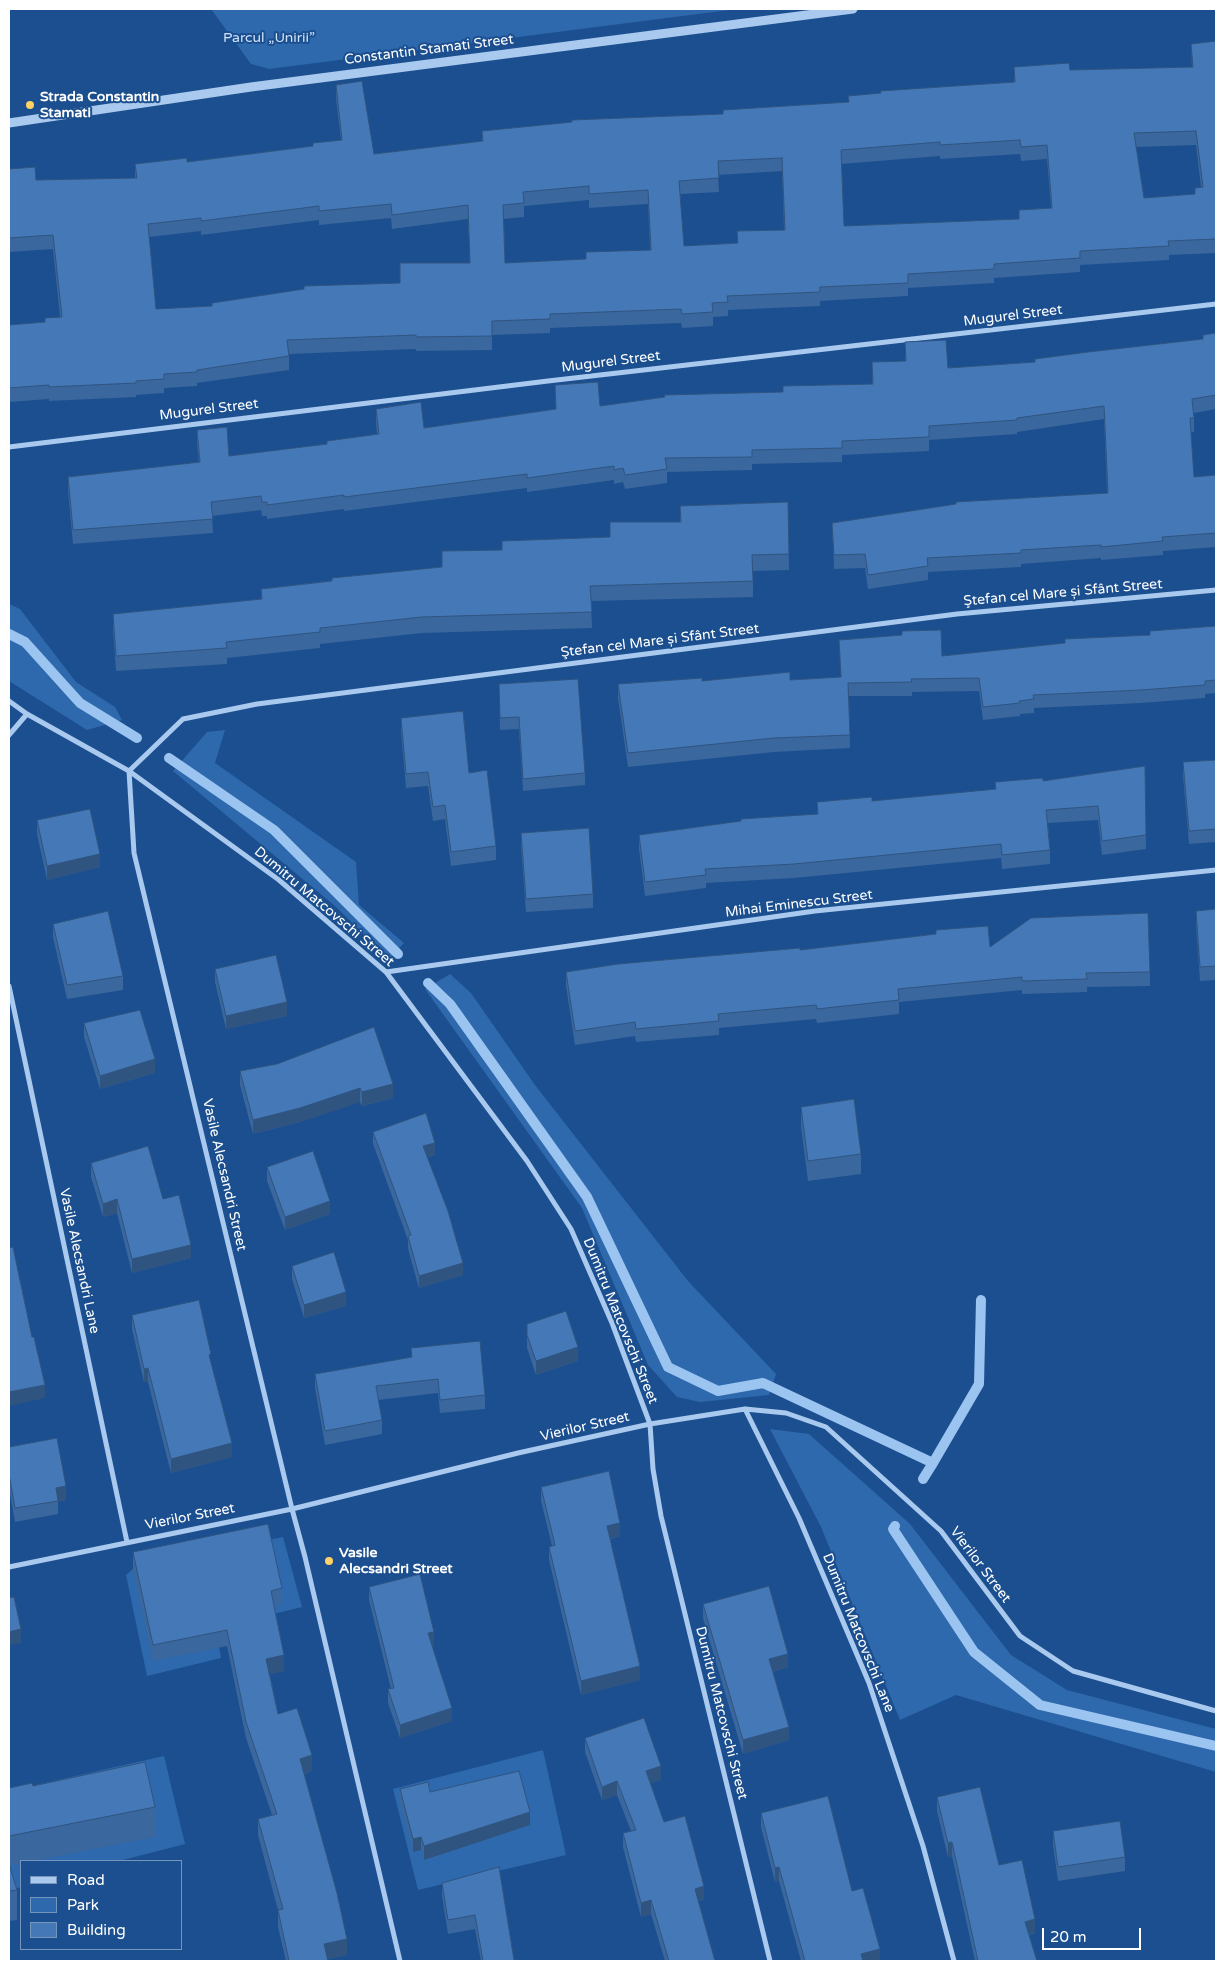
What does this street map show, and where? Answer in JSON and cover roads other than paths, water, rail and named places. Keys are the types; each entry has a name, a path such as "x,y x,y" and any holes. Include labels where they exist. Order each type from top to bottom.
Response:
{"street":[{"name":"Constantin Stamati Street","path":"9,123 251,87 853,9"},
{"name":"Mugurel Street","path":"9,447 548,381 1216,304"},
{"name":"Ştefan cel Mare și Sfânt Street","path":"129,771 183,719 257,704 957,614 1216,590"},
{"name":"Dumitru Matcovschi Street","path":"9,701 27,714 129,771 279,880 386,972 527,1161 571,1229 612,1323 650,1424 653,1469 661,1516 770,1961"},
{"path":"9,735 27,714"},
{"name":"Vasile Alecsandri Street","path":"129,771 134,853 292,1509 305,1556 400,1961"},
{"name":"Mihai Eminescu Street","path":"386,972 815,911 1216,870"},
{"name":"Vasile Alecsandri Lane","path":"9,986 127,1542"},
{"name":"Vierilor Street","path":"9,1567 292,1509 518,1453 650,1424 744,1409 786,1413 826,1427 941,1531 1020,1636 1073,1671 1216,1711"},
{"name":"Dumitru Matcovschi Lane","path":"744,1409 798,1518 869,1683 923,1846 954,1961"}],"waterway":[{"path":"9,634 25,642 80,703 137,738"},
{"path":"169,758 274,830 398,954"},
{"path":"428,983 450,1004 587,1197 668,1367 718,1391 763,1383 933,1463 923,1479"},
{"path":"933,1463 979,1384 981,1300"},
{"path":"895,1526 893,1529 974,1652 1040,1705 1216,1746"}],"place":[{"name":"Strada Constantin Stamati","path":"30,105"},
{"name":"Vasile Alecsandri Street","path":"329,1561"}],"park label":[{"name":"Parcul „Unirii”","path":"269,38"}]}
